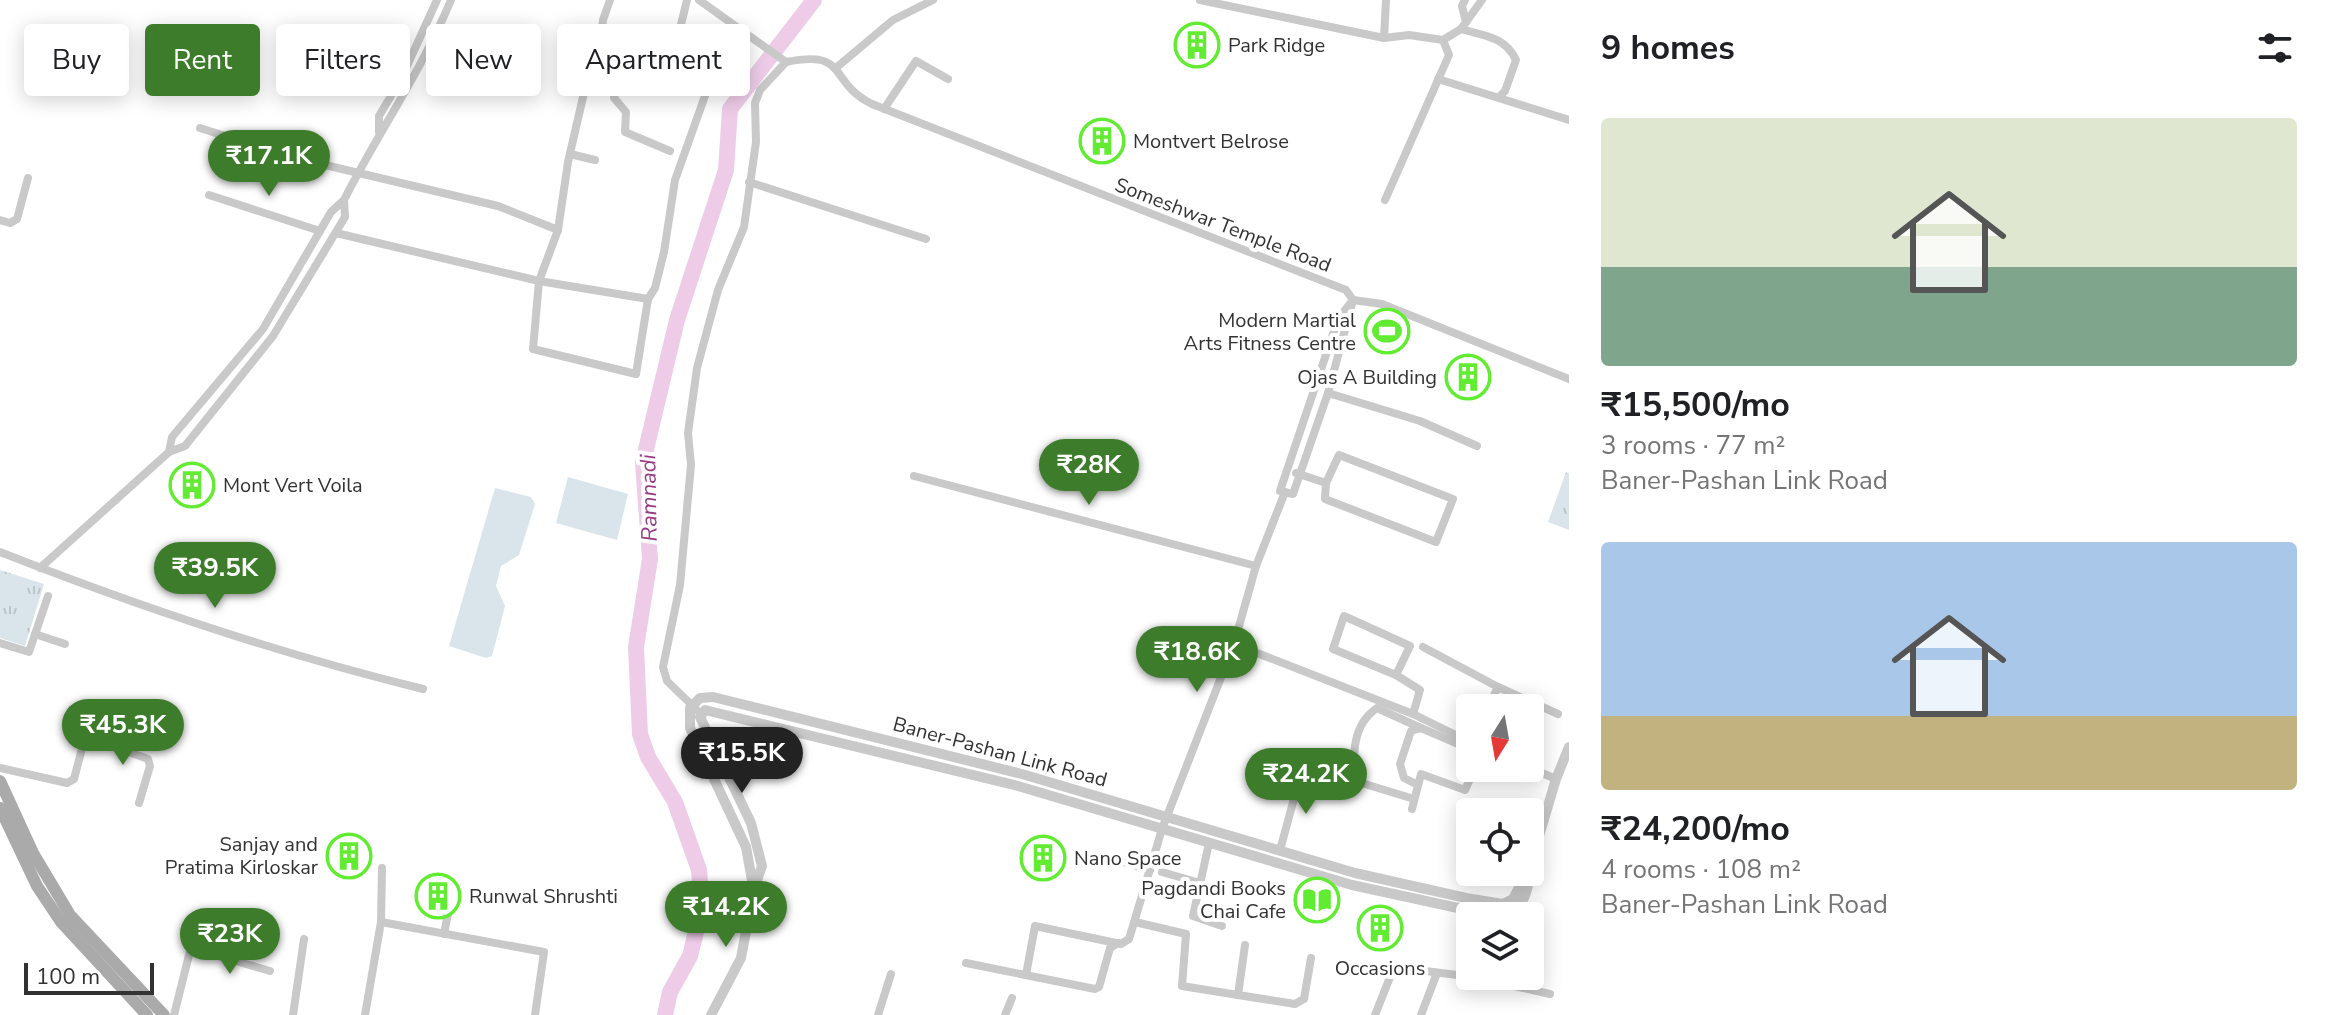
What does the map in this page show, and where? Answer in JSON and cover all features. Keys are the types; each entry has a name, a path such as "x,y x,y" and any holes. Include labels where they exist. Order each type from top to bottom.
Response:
{"main road":[{"path":"0,781 33,853 70,915 164,1015"},
{"path":"0,808 37,886 61,922 147,1015"}],"street":[{"path":"379,132 379,116 401,79 437,0"},
{"path":"169,452 172,437 263,329 331,212 344,200 379,132 390,124 415,78 451,0"},
{"path":"610,0 603,20 599,57 586,84 570,154 558,230 539,281 533,349 636,374 648,299 655,288 664,252 675,180 705,96"},
{"path":"681,24 687,0"},
{"path":"699,0 731,24"},
{"path":"750,38 786,62 817,59 837,67 893,20 933,0"},
{"path":"1200,0 1384,38 1409,35 1443,40 1463,26 1482,0"},
{"path":"1384,38 1386,0"},
{"path":"1463,26 1462,6 1465,0"},
{"path":"1463,26 1502,40 1510,47 1516,60 1500,96"},
{"path":"1385,200 1449,55 1443,40"},
{"path":"884,109 916,61 948,79"},
{"path":"711,1015 741,958 754,888 762,866 759,844 700,713 667,681 663,667 682,569 691,465 688,433 697,368 718,290 744,227 756,142 755,103 760,90 786,62"},
{"name":"Someshwar Temple Road","path":"837,67 851,92 884,109 1278,261 1346,290 1353,300 1382,304 1569,379"},
{"path":"1438,79 1569,120"},
{"path":"614,96 626,112 625,132 670,151"},
{"path":"200,128 287,156 498,206 558,230"},
{"path":"570,154 595,160"},
{"path":"0,220 10,223 17,219 28,178"},
{"path":"749,182 926,239"},
{"path":"209,195 320,231"},
{"path":"40,568 169,452 185,446 273,336 345,217 344,200"},
{"path":"336,233 539,281 648,299"},
{"path":"1353,300 1328,393 1293,494 1280,491 1338,319 1353,300"},
{"path":"1328,393 1420,421 1477,446"},
{"path":"1339,455 1453,499 1436,542 1325,499 1326,483 1339,455"},
{"path":"1287,470 1326,483"},
{"path":"914,476 1256,566"},
{"path":"1026,975 1035,926 1126,943 1162,829 1234,644 1256,566 1285,492"},
{"path":"0,552 333,665 423,689"},
{"path":"0,643 29,652 48,596"},
{"path":"1396,675 1410,646 1344,616 1333,649 1396,675 1420,690 1413,714"},
{"path":"35,634 65,644"},
{"path":"1234,644 1413,714 1456,735"},
{"path":"1423,647 1498,687 1558,714"},
{"path":"1495,694 1498,687"},
{"name":"Baner-Pashan Link Road","path":"693,703 700,698 713,697 1022,774 1355,873 1486,902"},
{"path":"693,703 690,728 739,829 754,888"},
{"path":"1456,743 1377,708 1361,726 1353,753 1355,781 1413,804 1421,774 1465,790 1469,782"},
{"name":"Baner-Pashan Link Road","path":"700,713 712,710 727,713 1018,786 1352,885 1456,909"},
{"path":"1418,785 1404,778 1400,764 1411,731 1421,728"},
{"path":"0,768 67,783 74,779 84,741 91,738 148,759 150,766 139,803"},
{"name":"Baner-Pashan Link Road","path":"1544,819 1556,779 1566,766 1568,751"},
{"path":"1280,850 1301,773"},
{"path":"1544,774 1556,779"},
{"path":"1209,843 1193,916 1222,926"},
{"path":"1106,857 1150,870"},
{"path":"365,1015 381,922 382,868"},
{"path":"1162,872 1200,883"},
{"name":"Baner-Pashan Link Road","path":"1507,902 1513,899 1520,886"},
{"path":"444,934 452,893"},
{"path":"381,922 544,952 535,1015"},
{"path":"1135,922 1186,934 1182,986 1295,1004 1304,999 1311,958"},
{"path":"293,1015 304,939"},
{"path":"966,963 1098,989 1110,948 1118,943"},
{"path":"1238,995 1245,945"},
{"path":"174,1015 190,951 198,950 270,971"},
{"path":"1377,1015 1394,967 1473,977 1550,994"},
{"path":"1421,1015 1437,973"},
{"path":"878,1015 891,974"},
{"path":"1005,1015 1012,998"}],"green space":[{"path":"1566,472 1569,473 1569,530 1548,522"},
{"path":"568,477 628,494 617,540 556,523"},
{"path":"495,488 531,497 535,504 519,555 501,566 496,586 505,606 492,656 486,658 449,646"},
{"path":"0,570 44,584 25,646 0,638"}],"waterway":[{"name":"Ramnadi","path":"665,1015 670,992 690,956 702,908 699,870 675,802 648,757 640,734 636,647 650,559 643,462 677,320 726,170 730,109 814,0"}],"place":[{"name":"Park Ridge","path":"1197,45"},
{"name":"Montvert Belrose","path":"1102,141"},
{"name":"Modern Martial Arts Fitness Centre","path":"1387,331"},
{"name":"Ojas A Building","path":"1468,377"},
{"name":"Mont Vert Voila","path":"192,485"},
{"name":"Sanjay and Pratima Kirloskar","path":"349,856"},
{"name":"Nano Space","path":"1043,858"},
{"name":"Runwal Shrushti","path":"438,896"},
{"name":"Pagdandi Books Chai Cafe","path":"1317,900"},
{"name":"Occasions","path":"1380,928"}]}
